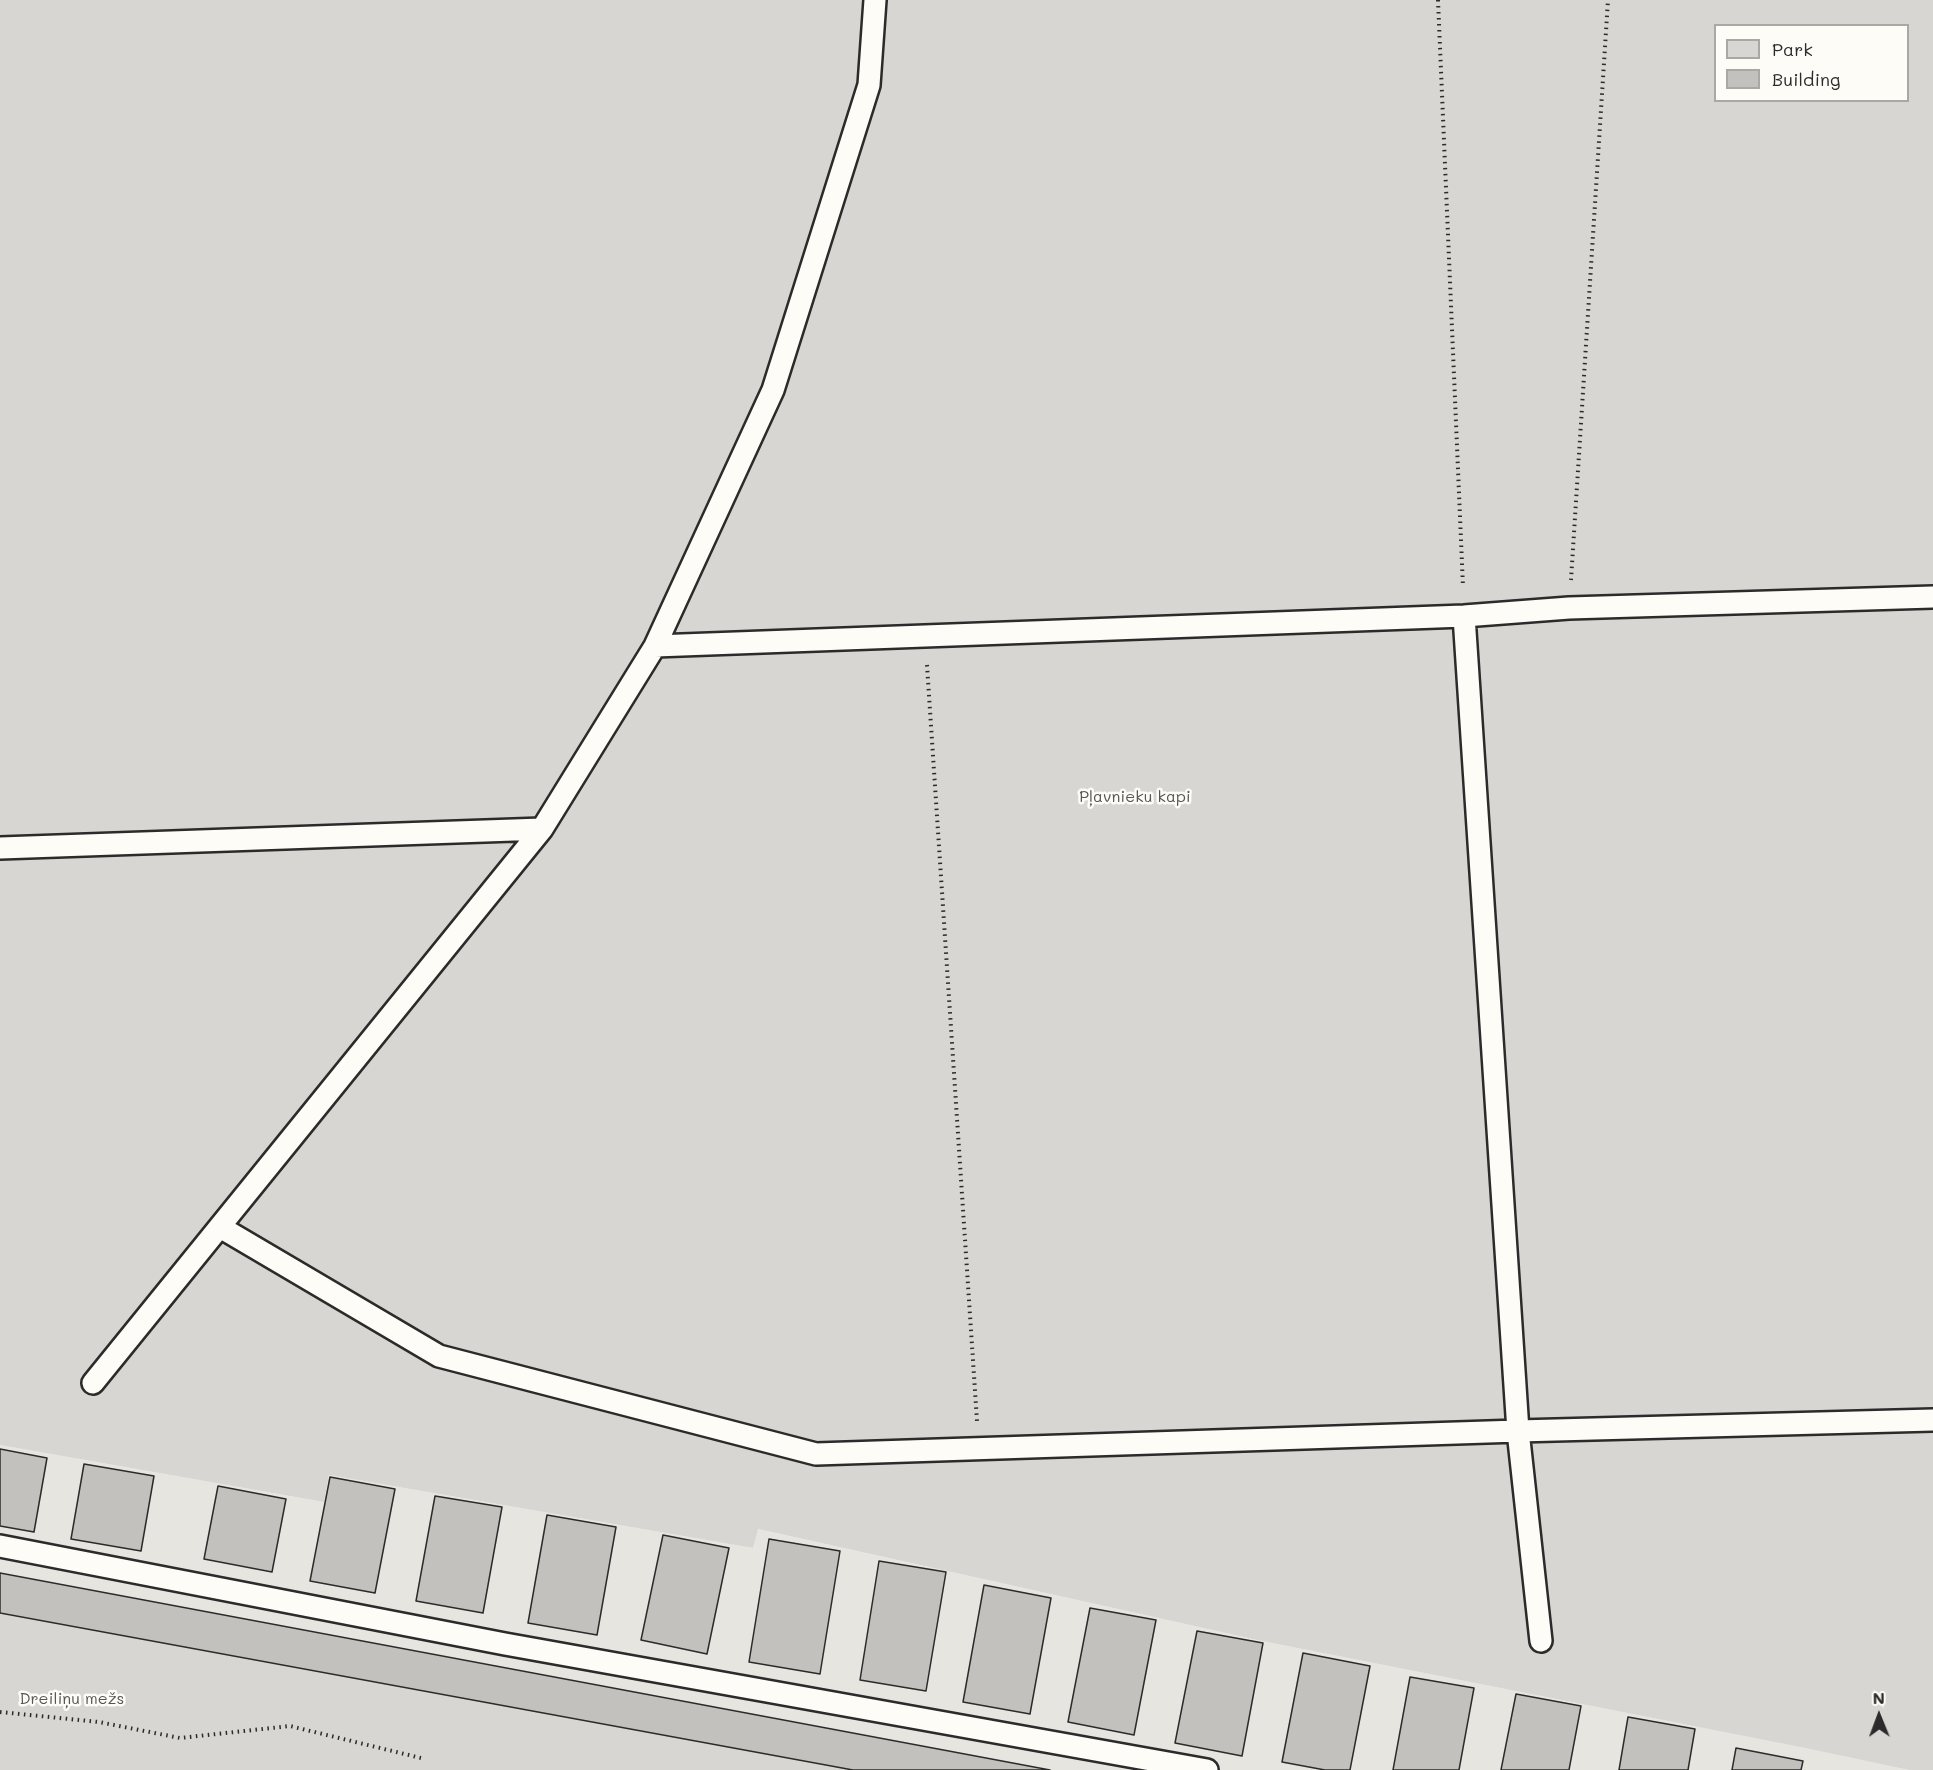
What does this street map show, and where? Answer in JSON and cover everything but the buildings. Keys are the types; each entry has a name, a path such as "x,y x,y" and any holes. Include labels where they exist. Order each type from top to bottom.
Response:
{"lane":[{"path":"93,1383 542,829 655,646 773,390 869,85 875,0"},
{"path":"655,646 1464,616 1569,608 1933,597"},
{"path":"1464,616 1518,1431 1541,1641"},
{"path":"0,848 542,829"},
{"path":"220,1227 439,1356 816,1454 1933,1420"},
{"path":"0,1546 505,1644 1207,1770"}],"path":[{"path":"1438,0 1464,616"},
{"path":"1569,608 1608,0"},
{"path":"925,636 979,1449"},
{"path":"0,1712 99,1722 180,1738 290,1726 425,1759"}],"shaded area":[{"path":"0,1445 324,1502 329,1475 753,1548 757,1529 1262,1641 1909,1770 853,1770 0,1613"}],"green space":[{"name":"Pļavnieku kapi","path":"0,0 1933,0 1933,1770 1909,1770 1262,1641 758,1529 753,1548 329,1475 324,1502 0,1445"},
{"name":"Dreiliņu mežs","path":"0,1613 853,1770 0,1770"}]}
